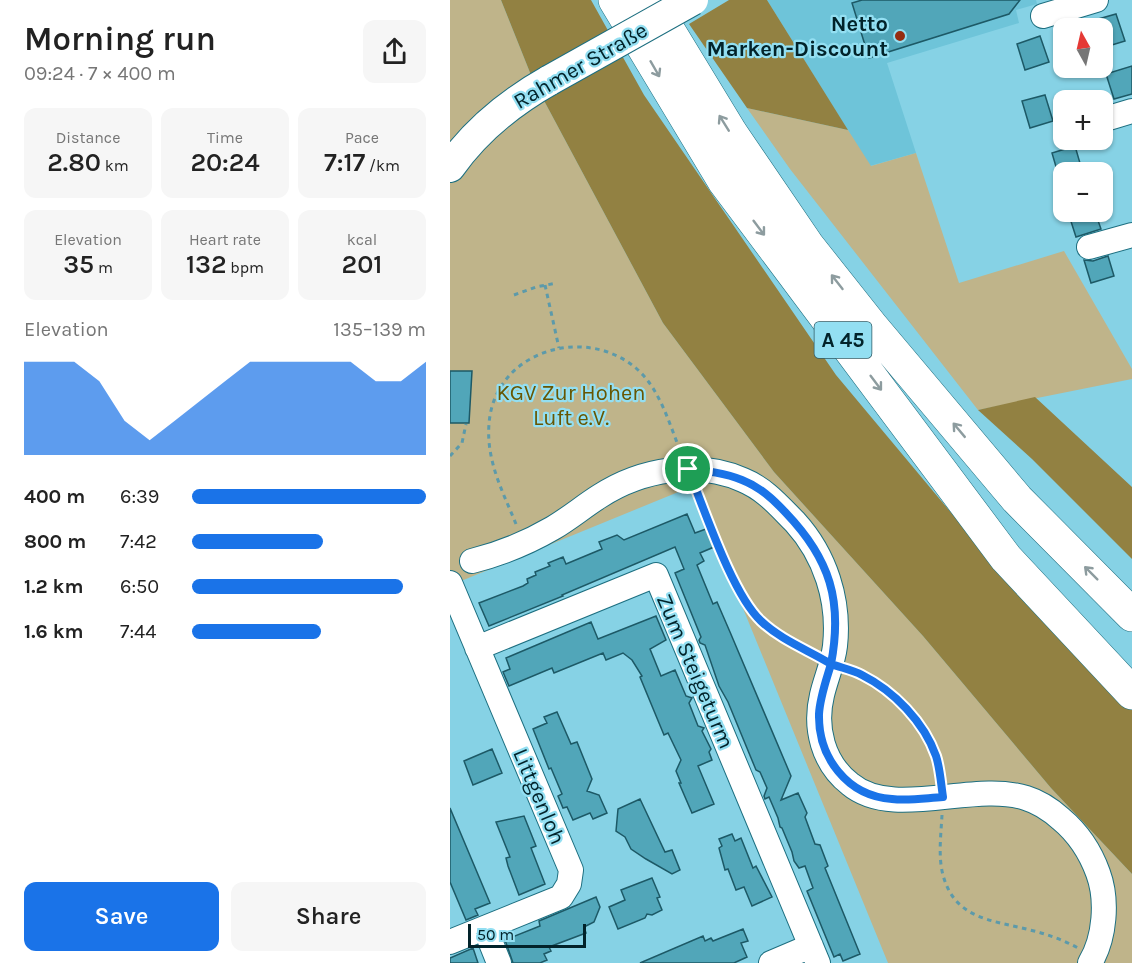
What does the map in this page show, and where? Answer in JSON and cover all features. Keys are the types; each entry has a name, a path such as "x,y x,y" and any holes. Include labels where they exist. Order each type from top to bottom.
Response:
{"highway":[{"name":"A 45","path":"615,0 724,181 963,499 1132,663"},
{"name":"A 45","path":"651,0 731,133 808,246 1017,499 1132,615"},
{"path":"963,499 1006,558 1132,693"}],"main road":[{"name":"Rahmer Straße","path":"450,167 482,129 507,107 549,80 693,0"}],"street":[{"path":"1042,16 1096,0"},
{"path":"1113,117 1132,111"},
{"path":"1089,247 1132,235"},
{"path":"472,561 523,543 553,528 601,495 625,483 662,471 688,469 716,472 743,480 767,494 810,540 825,567 836,621 831,664 821,696 819,730 834,768 850,785 868,794 891,799 943,797 978,792 1021,796 1042,804 1070,826 1090,852 1102,883 1104,902 1101,931 1092,959"},
{"name":"Zum Steigeturm","path":"477,648 656,575 814,955 771,963"},
{"name":"Littgenloh","path":"450,583 571,870 570,884 561,897 450,942"},
{"path":"486,928 499,963"}],"path":[{"path":"514,295 556,283"},
{"path":"545,285 559,348"},
{"path":"523,543 492,467 489,422 494,402 506,381 530,359 549,350 574,346 591,347 626,360 649,382 662,406 732,575 749,608 762,623 780,636 831,664 875,682 888,691 919,725 936,756 943,797 942,874 951,895 980,918 1063,940 1092,959"},
{"path":"450,456 462,442 466,424"}],"shaded area":[{"path":"501,0 591,0 644,95 836,375 989,558 1132,707 1132,874 1051,788 923,636 774,472 663,323 533,80"},
{"path":"729,0 767,0 848,130 747,108 689,24"},
{"path":"767,0 1036,0 1037,4 1016,10 1019,23 887,63 916,153 870,166"},
{"path":"1035,397 1132,487 1132,559 1032,459 978,410"}],"green space":[{"name":"KGV Zur Hohen Luft e.V.","path":"450,0 501,0 533,80 663,323 774,472 923,636 1051,788 1132,874 1132,963 888,963 693,486 461,581 450,583"},
{"path":"747,108 848,130 871,166 916,153 959,283 1064,251 1132,369 1132,379 978,410 790,169"}],"building":[{"name":"Netto Marken-Discount","path":"862,0 1020,0 1009,14 869,58 852,3"},
{"path":"1116,14 1125,41 1113,45 1113,18 1102,18"},
{"path":"1040,36 1049,62 1025,70 1017,44"},
{"path":"1132,66 1132,94 1114,99 1107,78 1113,78 1113,72"},
{"path":"1045,95 1053,121 1030,128 1022,101"},
{"path":"1076,150 1080,162 1055,162 1052,153"},
{"path":"1071,222 1099,222 1101,229 1076,237"},
{"path":"1108,256 1114,276 1091,283 1084,260 1093,261"},
{"path":"450,371 472,371 469,423 450,423"},
{"path":"687,514 695,533 706,529 714,547 700,553 704,561 697,565 713,604 717,602 791,776 781,800 798,793 807,813 805,817 815,844 820,845 828,866 825,868 860,954 843,961 840,954 834,957 807,891 813,888 805,866 799,868 794,861 769,797 765,799 767,788 760,772 756,770 719,686 705,645 700,643 701,637 675,573 684,569 675,547 489,626 479,603 523,586 528,583 527,579 536,575 535,572 550,566 548,563 563,557 566,564 602,549 599,542 617,535 624,540"},
{"path":"656,616 666,640 650,649 661,676 675,670 686,696 692,698 689,703 698,726 704,728 702,731 711,749 709,752 712,760 698,766 714,804 692,813 676,771 681,760 668,733 664,735 640,677 642,676 632,660 623,653 606,660 603,653 554,673 552,668 509,686 503,672 510,669 506,658 591,622 598,639"},
{"path":"557,712 571,744 577,742 592,779 587,791 599,795 607,813 593,819 590,813 573,820 567,807 563,808 558,796 562,794 533,729 547,723 544,717"},
{"path":"492,749 502,773 473,785 464,761"},
{"path":"640,799 665,852 672,850 680,870 672,874 631,849 625,837 616,831 618,809"},
{"path":"450,808 490,903 475,909 478,915 466,920 450,882"},
{"path":"524,816 536,846 531,848 545,884 519,895 506,858 510,857 496,822"},
{"path":"732,834 735,841 741,838 753,868 756,866 772,897 752,906 744,887 736,890 728,869 725,870 719,839"},
{"path":"652,878 660,897 657,898 662,910 652,915 647,914 645,918 618,929 609,907 625,900 621,890"},
{"path":"596,897 600,907 594,922 584,927 586,933 549,947 551,951 544,954 547,960 540,963 513,963 505,940 540,926 539,921"},
{"path":"743,929 748,941 741,943 747,957 734,963 640,963 703,936 705,941 711,938 713,941"},
{"path":"473,948 478,963 450,963 450,958"}],"place":[{"name":"Netto Marken-Discount","path":"900,36"}],"route":[{"path":"688,469 716,472 743,480 767,494 803,531 825,567 834,605 835,645 831,664 875,682 888,691 908,711 919,725 936,756 943,797 891,799 868,794 850,785 834,768 821,740 819,730 821,696 831,664 780,636 762,623 749,608 732,575 688,469"}]}
